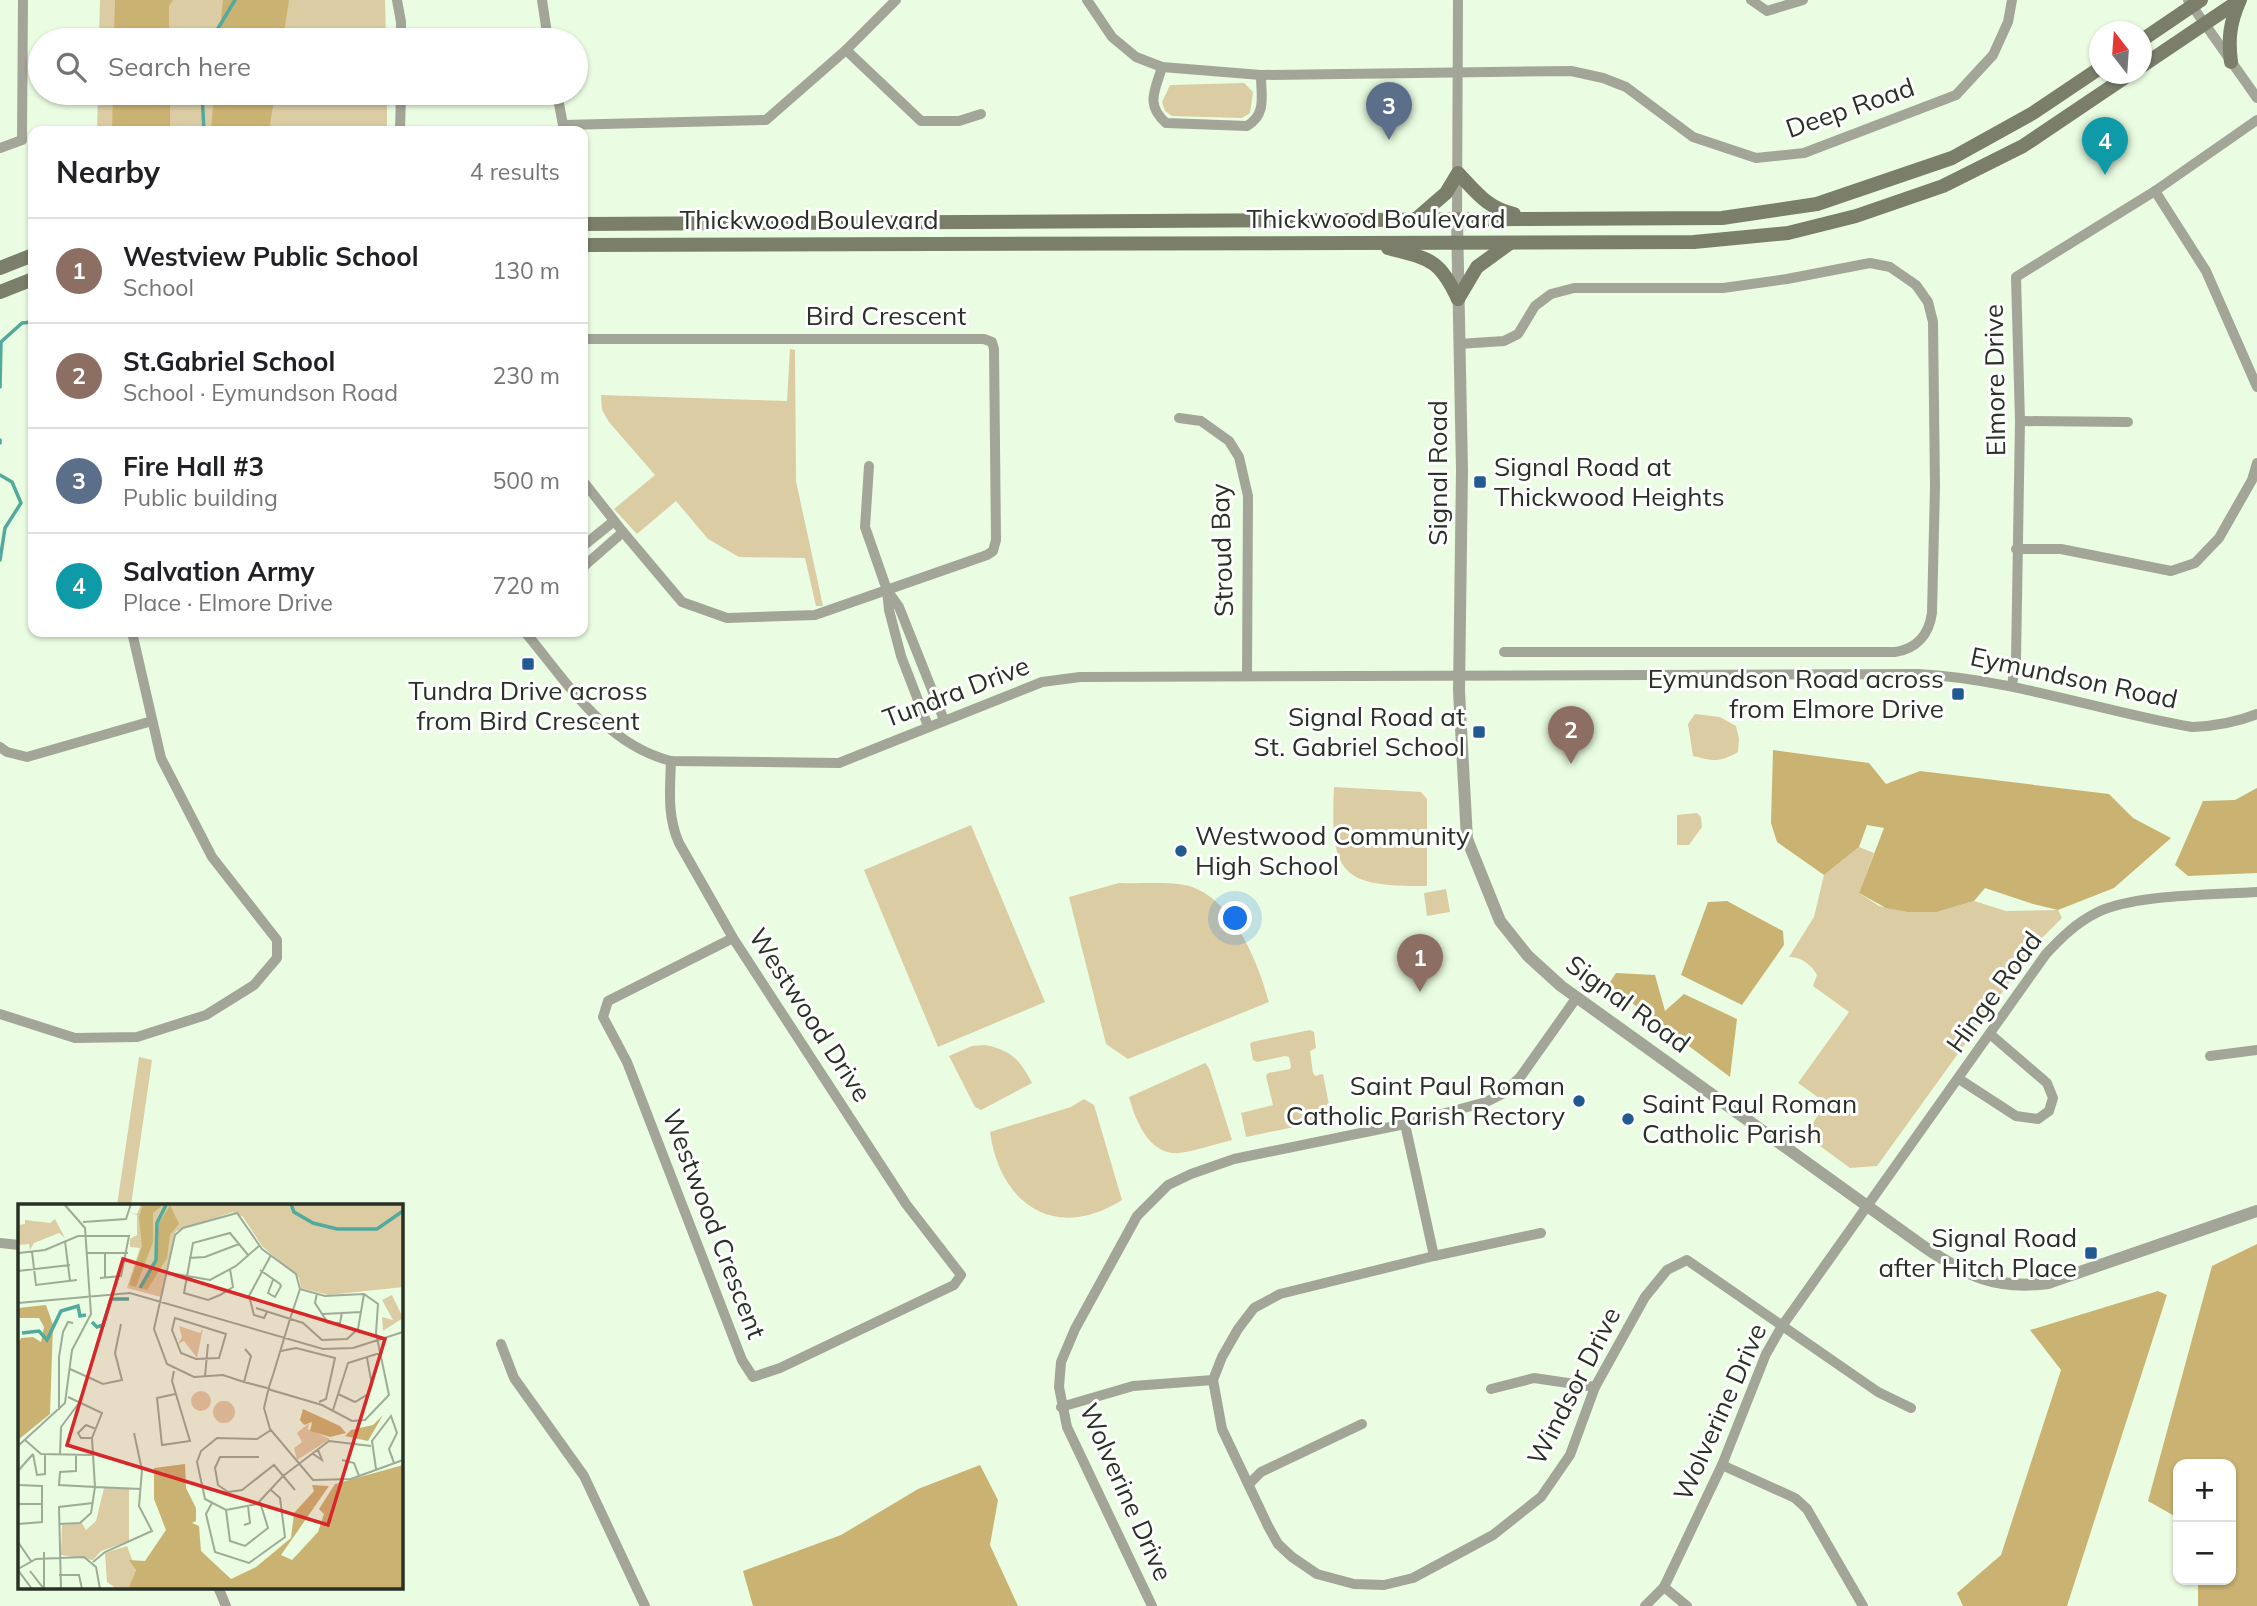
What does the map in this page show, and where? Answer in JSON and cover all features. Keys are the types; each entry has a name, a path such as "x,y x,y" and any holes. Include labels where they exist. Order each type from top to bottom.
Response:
{"main road":[{"path":"2152,58 2240,0"},
{"path":"2231,62 2228,40 2230,26 2240,0"},
{"path":"2152,32 2194,2"},
{"name":"Thickwood Boulevard","path":"588,224 1722,218 1817,204 1952,158 2033,113 2089,75"},
{"name":"Thickwood Boulevard","path":"588,245 1694,242 1788,233 1856,216 1943,186 2023,146 2115,84"},
{"path":"1416,219 1446,193 1458,173 1482,199 1498,210 1534,219"},
{"path":"1370,243 1430,260 1447,274 1458,299"},
{"path":"1458,299 1477,267 1510,243"},
{"path":"0,268 28,257"},
{"path":"0,292 28,281"}],"street":[{"path":"0,148 22,140 23,0"},
{"path":"397,0 401,28"},
{"path":"541,0 546,28"},
{"path":"559,105 563,125 766,120 846,50 896,0"},
{"path":"1087,0 1112,37 1136,57 1162,67 1152,103 1156,115 1166,123 1247,126 1256,120 1261,111 1261,75"},
{"path":"1458,0 1458,219"},
{"path":"1751,0 1767,11 1803,0"},
{"name":"Deep Road","path":"1162,67 1261,75 1571,71 1603,78 1626,87 1693,137 1756,158 1804,153 1956,95 1993,55 2008,22 2012,0"},
{"path":"2194,2 2204,23 2257,98"},
{"path":"846,50 921,121 959,121 981,114"},
{"path":"400,126 401,105"},
{"name":"Elmore Drive","path":"2012,685 2016,660 2020,421 2016,277 2155,191 2257,120"},
{"path":"2155,191 2206,271 2257,387"},
{"name":"Signal Road","path":"1458,219 1462,470 1460,676 1467,839 1500,921 1528,956 1561,986 1931,1252 1972,1276 1991,1282 2028,1286 2069,1277 2257,1211"},
{"path":"1459,344 1504,341 1518,334 1535,306 1551,294 1574,288 1723,288 1870,263 1890,267 1904,274 1916,285 1928,302 1933,322 1935,487 1932,613 1927,632 1921,640 1903,651 1895,652 1504,652"},
{"name":"Bird Crescent","path":"588,339 984,339 992,342 996,540 993,551 987,555 815,615 727,618 682,602 622,533 588,487"},
{"name":"Stroud Bay","path":"1179,418 1201,421 1229,440 1239,457 1248,496 1247,676"},
{"path":"2020,421 2128,422"},
{"path":"2016,548 2062,550 2171,572 2195,562 2219,538 2252,480 2257,463"},
{"path":"869,466 865,527 887,590 889,610 901,656 928,726"},
{"path":"588,542 614,521"},
{"path":"588,563 622,533"},
{"path":"887,590 899,607 943,720"},
{"path":"0,1014 75,1038 137,1037 206,1015 254,985 276,958 277,940 212,857 161,758 133,637"},
{"name":"Tundra Drive","path":"529,637 599,721 648,755 671,761 839,763 1042,682 1067,677 1460,676"},
{"path":"901,656 915,650"},
{"path":"1576,652 1576,675"},
{"name":"Eymundson Road","path":"1460,676 1918,674 1956,676 2012,685 2192,727 2237,722 2257,714"},
{"path":"0,747 7,752 27,757 152,721"},
{"name":"Westwood Drive","path":"671,761 669,808 672,828 733,939 906,1204 961,1275"},
{"name":"Hinge Road","path":"1868,1207 2060,938 2072,928 2099,911 2135,902 2257,892"},
{"name":"Westwood Crescent","path":"733,939 608,1001 603,1017 627,1062 742,1360 753,1377 780,1368 954,1285 961,1275"},
{"name":"Wolverine Drive","path":"1153,1606 1067,1427 1059,1387 1061,1362 1074,1329 1137,1216 1168,1185 1234,1159 1405,1124 1486,1102 1504,1093 1521,1076 1577,996"},
{"path":"1959,1079 2016,1116 2038,1119 2049,1111 2053,1098 2047,1083 1990,1034"},
{"path":"2210,1056 2257,1050"},
{"path":"1405,1124 1434,1256"},
{"name":"Wolverine Drive","path":"1645,1606 1664,1587 1722,1465 1766,1354 1782,1326 1868,1207"},
{"path":"1061,1407 1133,1386 1213,1380 1222,1357 1254,1308 1280,1294 1542,1233"},
{"path":"0,1243 18,1245"},
{"name":"Windsor Drive","path":"1213,1380 1222,1429 1278,1544 1317,1574 1354,1584 1384,1585 1413,1578 1493,1535 1541,1497 1570,1455 1595,1387 1645,1297 1667,1270 1687,1260 1782,1326"},
{"path":"1782,1326 1878,1392 1911,1408"},
{"path":"500,1344 514,1378 584,1476 645,1606"},
{"path":"1491,1389 1534,1378 1595,1387"},
{"path":"1250,1484 1261,1472 1362,1424"},
{"path":"1722,1465 1795,1497 1807,1509 1863,1606"},
{"path":"1664,1587 1687,1606"},
{"path":"218,1588 226,1606"}],"shaded area":[{"path":"100,0 385,0 386,28 99,28"},
{"path":"115,0 173,0 169,6 169,28 114,28"},
{"path":"223,0 289,0 285,28 220,28"},
{"path":"1244,83 1253,92 1250,113 1242,118 1172,116 1165,111 1162,102 1170,85"},
{"path":"98,105 387,105 387,126 97,126"},
{"path":"113,105 170,105 170,126 112,126"},
{"path":"213,105 273,105 270,126 211,126"},
{"path":"790,349 795,350 796,481 823,606 816,606 805,558 739,557 708,539 676,501 637,534 614,509 655,475 609,422 602,410 601,395 787,401"},
{"path":"1695,714 1720,717 1736,726 1738,752 1716,760 1693,756 1688,724"},
{"path":"1773,750 1869,763 1886,784 1920,771 2109,794 2133,818 2171,838 2114,888 2058,910 1985,888 1974,901 1937,912 1907,912 1886,908 1859,893 1884,828 1867,825 1859,847 1824,875 1777,842 1771,823"},
{"path":"1334,787 1421,792 1427,799 1427,886 1375,883 1358,878 1346,870 1339,857 1335,839"},
{"path":"2257,788 2257,873 2188,876 2175,865 2203,801 2235,800"},
{"path":"1697,813 1701,817 1702,827 1689,845 1677,845 1677,815"},
{"path":"971,825 1045,1002 938,1047 864,870"},
{"path":"1859,847 1874,853 1859,893 1879,906 1907,912 1937,912 1974,901 2006,911 2058,910 2062,918 2040,940 1877,1166 1850,1168 1805,1135 1826,1103 1798,1083 1849,1012 1813,986 1817,975 1809,965 1789,957 1814,917 1824,875"},
{"path":"1119,883 1181,884 1205,893 1219,904 1231,918 1250,951 1269,1002 1128,1059 1106,1044 1069,897"},
{"path":"1446,889 1450,912 1427,916 1424,893"},
{"path":"1727,901 1783,931 1784,945 1742,1005 1681,975 1708,902"},
{"path":"1616,973 1655,975 1665,1011 1684,994 1737,1019 1730,1077 1608,985"},
{"path":"1310,1030 1314,1032 1316,1048 1310,1051 1313,1073 1315,1076 1323,1074 1331,1115 1328,1120 1246,1137 1241,1113 1273,1105 1266,1076 1268,1073 1290,1069 1291,1066 1289,1057 1285,1056 1257,1062 1253,1060 1250,1044"},
{"path":"985,1045 1014,1057 1032,1083 981,1110 975,1107 949,1056 972,1046"},
{"path":"139,1057 152,1060 131,1204 117,1204"},
{"path":"1205,1063 1209,1068 1232,1140 1179,1153 1159,1149 1145,1134 1129,1097"},
{"path":"1084,1099 1094,1105 1122,1200 1098,1212 1075,1217 1054,1216 1035,1209 1019,1197 996,1158 990,1132 1071,1107"},
{"path":"2257,1244 2257,1606 2198,1606 2198,1585 2236,1585 2236,1459 2173,1459 2173,1515 2148,1501 2212,1266"},
{"path":"2158,1291 2167,1295 2067,1606 1963,1606 1957,1593 2001,1555 2061,1370 2030,1330"},
{"path":"980,1465 998,1500 990,1545 1018,1606 753,1606 743,1571 841,1535 918,1489"}],"waterway":[{"path":"218,28 235,0"},
{"path":"203,105 204,126"},
{"path":"0,387 1,342 22,323 28,322"},
{"path":"0,475 12,482 21,503 5,528 0,560"}],"place":[{"name":"Fire Hall #3","path":"1389,140"},
{"name":"Salvation Army","path":"2105,175"},
{"name":"Signal Road at Thickwood Heights","path":"1480,482"},
{"name":"Tundra Drive across from Bird Crescent","path":"528,664"},
{"name":"Eymundson Road across from Elmore Drive","path":"1958,694"},
{"name":"Signal Road at St. Gabriel School","path":"1479,732"},
{"name":"St.Gabriel School","path":"1571,764"},
{"name":"Westwood Community High School","path":"1181,851"},
{"name":"Westview Public School","path":"1420,992"},
{"name":"Saint Paul Roman Catholic Parish Rectory","path":"1579,1101"},
{"name":"Saint Paul Roman Catholic Parish","path":"1628,1119"},
{"name":"Signal Road after Hitch Place","path":"2091,1253"}]}
